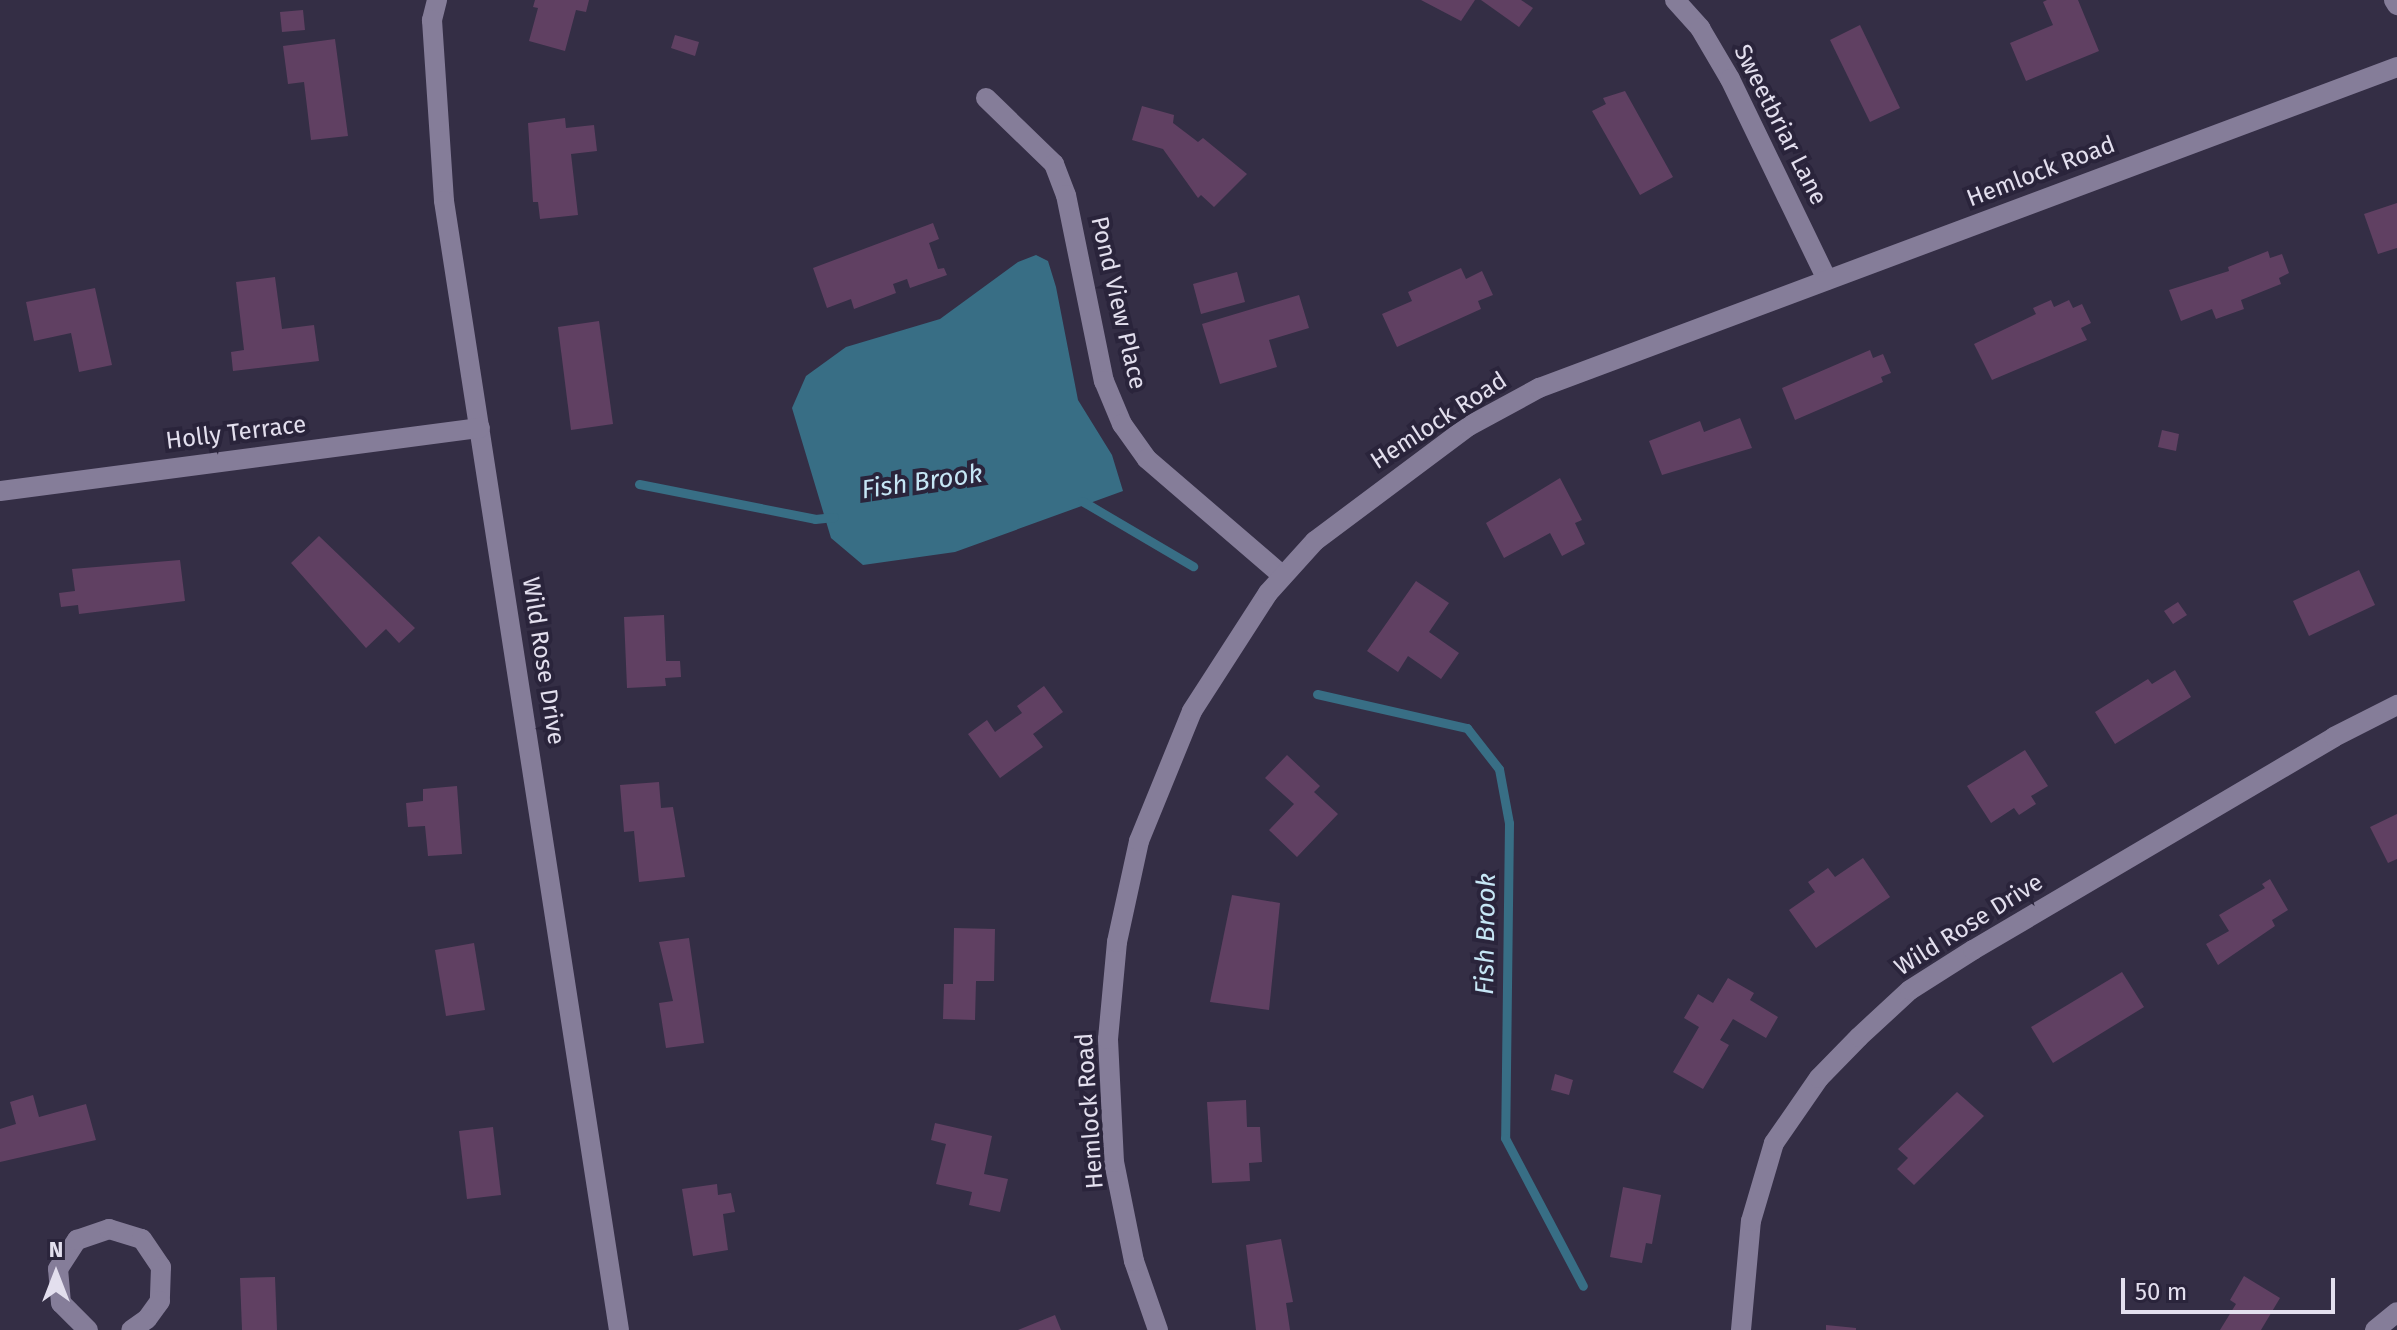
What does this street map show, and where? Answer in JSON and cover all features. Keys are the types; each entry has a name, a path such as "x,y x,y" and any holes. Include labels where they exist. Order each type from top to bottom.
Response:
{"street":[{"name":"Wild Rose Drive","path":"437,0 432,20 444,201 619,1330"},
{"name":"Sweetbriar Lane","path":"1675,0 1700,28 1730,79 1827,280"},
{"path":"2394,0 2397,5"},
{"name":"Hemlock Road","path":"1158,1330 1134,1261 1114,1162 1108,1039 1117,942 1139,841 1192,711 1224,654 1283,576 1315,541 1469,426 1539,388 2397,67"},
{"name":"Pond View Place","path":"986,98 1054,164 1066,195 1104,381 1122,424 1147,459 1283,576"},
{"name":"Holly Terrace","path":"0,491 480,428"},
{"name":"Wild Rose Drive","path":"1741,1330 1751,1221 1774,1143 1819,1078 1859,1037 1910,990 1973,950 2334,737 2397,705"},
{"path":"76,1327 58,1292 62,1258 86,1234 121,1230 150,1247 163,1278 154,1311 131,1330"},
{"path":"2375,1330 2397,1312"}],"water":[{"path":"1036,255 1048,261 1056,287 1078,400 1112,455 1123,491 955,552 863,565 831,538 792,408 806,376 846,347 940,319 1018,262"}],"building":[{"path":"535,0 589,0 586,12 576,10 565,51 529,41 538,8 533,7"},
{"path":"1421,0 1475,0 1461,21"},
{"path":"1481,0 1521,0 1533,8 1519,27"},
{"path":"2078,0 2099,51 2026,81 2010,43 2053,25 2043,2"},
{"path":"303,10 305,30 282,32 280,12"},
{"path":"1860,25 1900,108 1870,122 1830,40"},
{"path":"675,35 699,42 695,56 671,48"},
{"path":"335,39 348,136 311,140 304,82 288,84 283,46"},
{"path":"1625,91 1673,177 1640,195 1592,111 1606,104 1603,98"},
{"path":"1142,106 1174,115 1173,123 1198,142 1203,138 1247,174 1214,207 1201,195 1198,198 1163,149 1132,140"},
{"path":"565,118 566,128 594,125 597,151 571,154 578,215 540,219 538,202 533,202 528,123"},
{"path":"2397,203 2397,248 2378,254 2364,214"},
{"path":"933,223 939,239 929,243 938,269 944,268 947,275 910,288 907,279 893,284 896,293 854,309 851,299 827,308 813,268"},
{"path":"2268,251 2270,258 2282,254 2289,273 2279,278 2281,284 2241,300 2244,309 2216,319 2212,309 2181,321 2169,290 2229,271 2228,267"},
{"path":"1461,268 1466,279 1482,271 1493,295 1478,301 1481,309 1397,347 1382,314 1412,301 1408,292"},
{"path":"1237,272 1245,302 1201,314 1193,284"},
{"path":"275,277 282,329 314,325 319,361 233,371 231,352 244,350 236,282"},
{"path":"95,288 112,365 79,372 71,333 34,341 26,302"},
{"path":"1299,295 1309,328 1269,340 1277,367 1220,384 1202,324"},
{"path":"2051,300 2054,307 2069,300 2073,308 2082,304 2091,323 2081,328 2087,340 1992,380 1974,344 2036,314 2033,308"},
{"path":"599,321 613,424 571,430 558,327"},
{"path":"1870,350 1873,358 1883,354 1891,373 1881,377 1883,382 1795,420 1782,388"},
{"path":"1740,418 1752,448 1662,475 1649,441 1700,421 1704,432"},
{"path":"2162,430 2179,434 2176,451 2158,447"},
{"path":"1560,478 1582,520 1575,523 1585,544 1562,556 1550,533 1504,558 1486,523"},
{"path":"319,536 415,628 399,643 386,629 366,648 291,563"},
{"path":"180,560 185,601 79,614 78,605 61,607 59,593 75,591 72,569"},
{"path":"2359,570 2375,605 2309,636 2293,601"},
{"path":"1416,581 1449,603 1429,632 1459,653 1441,679 1408,656 1398,672 1367,651"},
{"path":"2178,602 2187,615 2173,624 2164,611"},
{"path":"664,615 666,661 680,661 681,677 665,678 666,686 627,688 624,617"},
{"path":"2175,670 2191,697 2115,744 2095,712 2148,679 2152,684"},
{"path":"1044,686 1063,712 1033,734 1043,747 1000,778 968,734 987,720 995,732 1022,713 1017,706"},
{"path":"2025,750 2048,786 2031,796 2036,804 2019,815 2014,808 1991,823 1967,786"},
{"path":"1287,755 1320,786 1314,792 1338,814 1297,857 1269,830 1294,804 1265,778"},
{"path":"659,782 661,808 673,807 685,877 639,882 634,831 624,832 620,785"},
{"path":"457,786 462,854 428,856 425,826 408,827 406,803 423,801 423,789"},
{"path":"2397,814 2397,859 2388,863 2370,827"},
{"path":"1863,858 1890,897 1816,948 1789,910 1815,892 1808,882 1828,868 1835,877"},
{"path":"2270,879 2288,910 2272,920 2275,926 2218,965 2206,944 2229,931 2219,915 2265,888 2262,884"},
{"path":"1232,895 1280,903 1269,1010 1210,1002"},
{"path":"954,928 995,929 994,981 976,981 975,1020 943,1019 944,984 953,984"},
{"path":"689,938 704,1043 666,1048 659,1003 673,1001 659,942"},
{"path":"474,943 485,1010 446,1016 435,950"},
{"path":"2122,972 2144,1007 2053,1063 2031,1027"},
{"path":"1728,978 1754,993 1750,1000 1778,1017 1766,1038 1733,1019 1720,1040 1729,1045 1703,1089 1673,1072 1699,1027 1684,1018 1698,994 1713,1003"},
{"path":"1555,1074 1573,1080 1569,1095 1551,1090"},
{"path":"1957,1092 1984,1116 1914,1185 1897,1169 1908,1158 1898,1149"},
{"path":"33,1095 39,1117 86,1104 96,1140 0,1162 0,1129 16,1124 10,1102"},
{"path":"1246,1100 1247,1127 1260,1127 1262,1162 1249,1163 1250,1181 1212,1183 1207,1102"},
{"path":"935,1123 992,1136 984,1174 1008,1179 1000,1212 969,1205 972,1192 936,1184 946,1144 931,1140"},
{"path":"493,1127 501,1195 467,1199 459,1131"},
{"path":"717,1184 718,1195 731,1193 735,1212 723,1214 728,1250 693,1256 682,1189"},
{"path":"1623,1187 1661,1195 1652,1244 1646,1243 1642,1263 1610,1257"},
{"path":"1281,1239 1293,1302 1286,1303 1290,1330 1256,1330 1246,1245"},
{"path":"2244,1276 2280,1298 2261,1330 2220,1330 2236,1304 2230,1300"},
{"path":"275,1277 277,1330 242,1330 240,1278"},
{"path":"1055,1315 1061,1330 1018,1330"},
{"path":"1826,1325 1856,1328 1856,1330 1826,1330"}],"waterway":[{"name":"Fish Brook","path":"639,484 815,519 834,517"},
{"name":"Fish Brook","path":"1082,501 1193,566"},
{"name":"Fish Brook","path":"1317,694 1467,728 1499,769 1509,823 1505,1138 1583,1286"}]}
